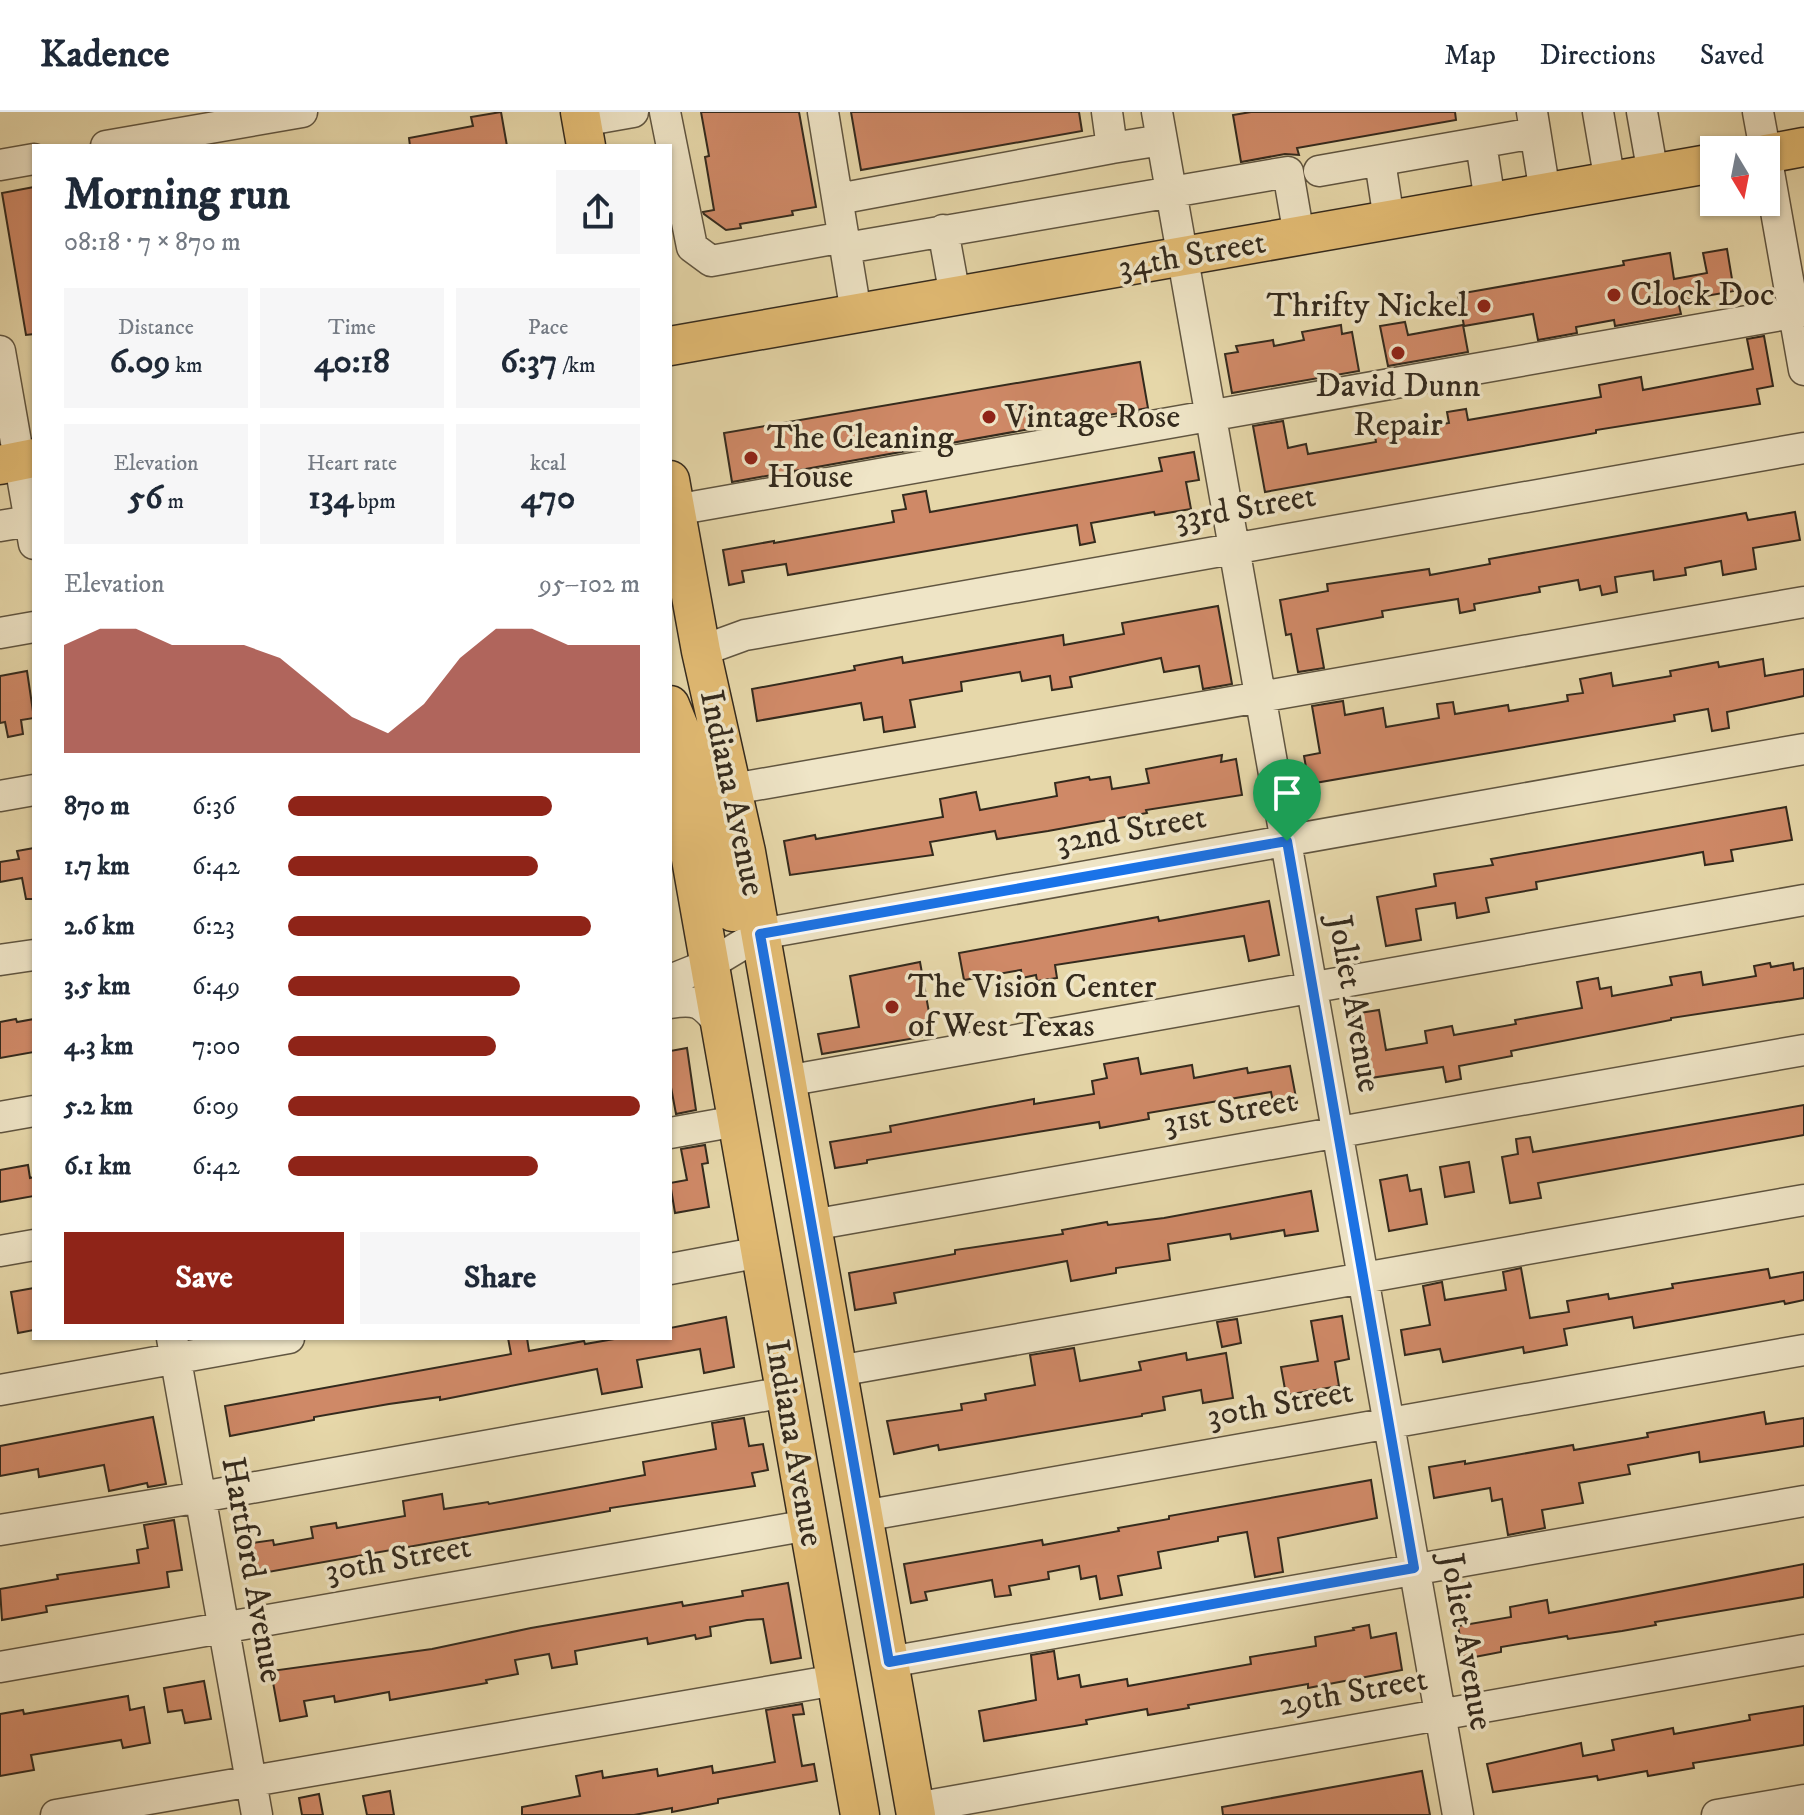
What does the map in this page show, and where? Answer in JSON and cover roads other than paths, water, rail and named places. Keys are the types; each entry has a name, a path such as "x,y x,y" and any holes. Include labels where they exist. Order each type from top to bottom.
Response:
{"main road":[{"path":"1780,151 1804,147"},
{"name":"34th Street","path":"672,346 1700,166"},
{"name":"Indiana Avenue","path":"673,495 701,651 733,789 760,934 914,1813"},
{"path":"672,710 703,786 731,908 744,925 760,934"},
{"name":"Indiana Avenue","path":"672,762 679,841 710,964 860,1815"},
{"path":"710,964 732,976 746,1000 769,1121 812,1225"}],"street":[{"path":"130,144 238,135 302,112"},
{"path":"583,126 633,112"},
{"path":"665,112 671,144"},
{"path":"823,112 856,313"},
{"path":"1107,112 1112,148"},
{"path":"1598,112 1610,182"},
{"path":"1642,112 1653,174"},
{"path":"1758,112 1763,136"},
{"path":"1319,171 1481,143 1533,123 1545,193"},
{"path":"838,199 1112,148 1160,126"},
{"name":"Joliet Avenue","path":"1160,126 1458,1815"},
{"path":"1481,143 1490,202"},
{"path":"672,147 692,247 711,261 943,230 1288,172 1299,236"},
{"path":"0,165 32,159"},
{"path":"1380,161 1389,220"},
{"path":"1779,216 1799,312 1804,370"},
{"path":"943,230 955,296"},
{"path":"673,495 1211,415 1799,312"},
{"path":"0,351 32,533 0,526"},
{"name":"33rd Street","path":"701,651 745,635 1804,448"},
{"path":"733,789 1804,602"},
{"path":"0,633 32,627"},
{"name":"32nd Street","path":"672,979 710,964 760,934 1804,749"},
{"path":"0,796 32,790"},
{"path":"786,1081 1804,900"},
{"path":"0,960 32,955"},
{"path":"672,1003 695,1001 706,1007 721,1025"},
{"name":"31st Street","path":"812,1225 1804,1050"},
{"path":"0,1117 32,1111"},
{"path":"672,1133 737,1121"},
{"path":"838,1371 1804,1200"},
{"path":"0,1251 32,1245"},
{"path":"672,1269 761,1252"},
{"path":"0,1390 174,1348 266,1340"},
{"name":"Hartford Avenue","path":"174,1348 257,1815"},
{"name":"30th Street","path":"863,1516 1804,1350"},
{"path":"0,1530 785,1392"},
{"path":"889,1662 1804,1501"},
{"name":"30th Street","path":"0,1667 809,1525"},
{"name":"29th Street","path":"914,1813 1804,1650"},
{"path":"56,1815 836,1680"},
{"path":"1717,1815 1804,1800"}],"place":[{"name":"Clock Doc","path":"1614,295"},
{"name":"Thrifty Nickel","path":"1484,306"},
{"name":"David Dunn Repair","path":"1398,353"},
{"name":"Vintage Rose","path":"989,417"},
{"name":"The Cleaning House","path":"751,458"},
{"name":"The Vision Center of West Texas","path":"892,1007"}]}
